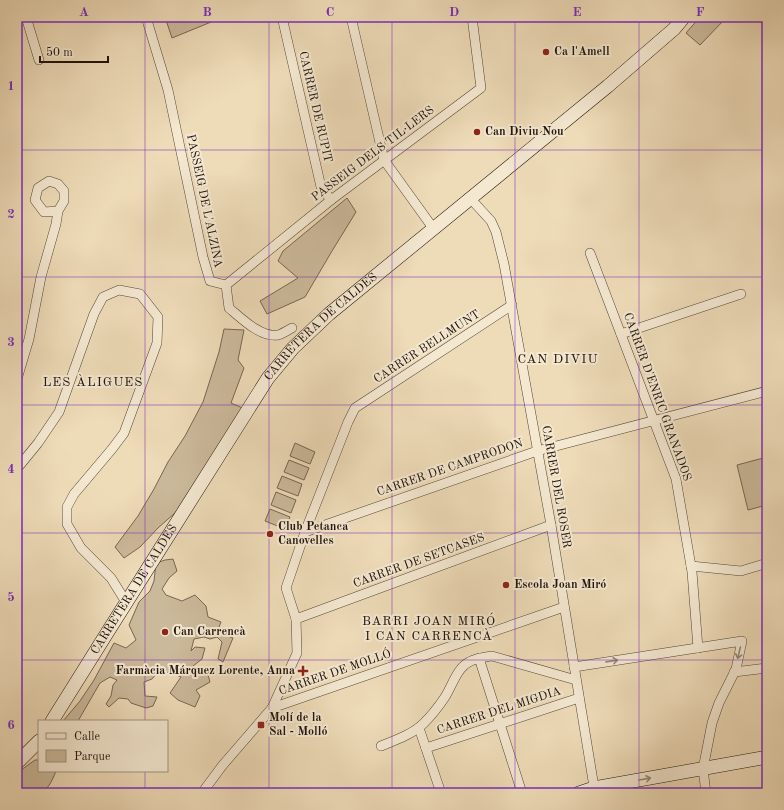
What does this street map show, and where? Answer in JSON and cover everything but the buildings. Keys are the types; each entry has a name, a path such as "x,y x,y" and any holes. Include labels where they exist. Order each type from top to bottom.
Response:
{"street":[{"path":"26,17 39,60"},
{"name":"PASSEIG DE L'ALZINA","path":"146,17 168,90 203,257 210,281 226,285"},
{"name":"CARRER DE RUPIT","path":"282,17 321,187 331,200"},
{"path":"352,17 384,160 433,228"},
{"name":"PASSEIG DELS TIL·LERS","path":"226,285 331,200 481,88 472,17"},
{"name":"CARRETERA DE CALDES","path":"53,720 268,378 288,353 329,314 608,86 674,29 684,17"},
{"name":"CARRER DEL ROSER","path":"470,198 491,221 496,232 504,264 551,526 594,791"},
{"path":"17,380 58,211"},
{"name":"CARRER D'ENRIC GRANADOS","path":"590,253 676,479 691,566 698,648"},
{"path":"226,285 229,308 249,325 266,334 278,335 292,328"},
{"path":"17,465 20,465 38,443 59,412 94,314 104,297 119,290 140,294 158,316 157,343 124,432 112,449 74,494 67,507 67,524 81,548 112,578 126,602"},
{"path":"621,334 741,294"},
{"name":"CARRER BELLMUNT","path":"305,532 348,422 355,408 512,305"},
{"name":"CARRER DE CAMPRODON","path":"305,532 538,451 767,391"},
{"name":"CARRER DE SETCASES","path":"296,619 551,526"},
{"path":"202,793 222,766 272,708 297,653 296,619 286,588 305,532"},
{"path":"691,566 741,571 767,564"},
{"name":"CARRER DE MOLLÓ","path":"272,708 564,607"},
{"path":"574,667 742,641 734,672 719,703 712,723 703,769 706,793"},
{"path":"382,746 404,737 419,728 435,711 446,696 460,671 467,662 492,656 576,680"},
{"path":"479,658 522,793"},
{"path":"734,672 767,668"},
{"name":"CARRER DEL MIGDIA","path":"426,748 579,698"},
{"path":"419,728 442,793"},
{"path":"17,763 38,742"},
{"path":"580,793 767,757"}],"green space":[{"path":"165,17 215,17 216,20 172,38"},
{"path":"700,17 723,17 725,19 700,45 686,33"},
{"path":"347,198 356,212 305,297 267,314 260,301 298,278 278,261 283,251"},
{"path":"224,329 244,330 238,360 244,368 231,403 245,409 176,512 140,547 124,558 115,547 138,516 168,462 185,436 203,402 219,352"},
{"path":"295,443 315,452 310,464 290,456"},
{"path":"767,457 767,505 748,510 737,465"},
{"path":"289,460 309,468 304,480 284,472"},
{"path":"282,476 302,484 298,496 277,488"},
{"path":"276,492 296,500 291,513 271,505"},
{"path":"270,509 290,517 285,529 265,521"},
{"path":"173,559 177,571 169,578 162,589 166,595 182,601 195,595 206,606 208,617 221,622 217,632 233,638 223,662 218,659 222,642 217,637 210,639 204,637 194,639 191,651 195,647 205,648 202,659 193,666 199,673 208,675 210,682 196,690 200,696 195,707 178,700 170,693 181,677 172,673 163,672 157,673 152,679 144,682 145,696 157,697 153,706 146,708 131,703 128,699 119,698 109,707 106,704 111,696 113,685 117,680 110,677 100,683 79,720 64,720 80,701 94,680 114,643 126,648 136,640 129,625 139,602 150,591 154,581 156,563"},
{"path":"35,760 38,760 38,772 56,772 46,789 38,793 17,793 17,773"}],"place":[{"name":"Ca l'Amell","path":"546,52"},
{"name":"Can Diviu Nou","path":"477,132"},
{"name":"Club Petanca Canovelles","path":"270,534"},
{"name":"Escola Joan Miró","path":"506,585"},
{"name":"Can Carrencà","path":"165,632"},
{"name":"Farmàcia Márquez Lorente, Anna","path":"303,671"},
{"name":"Molí de la Sal - Molló","path":"261,725"}],"district":[{"name":"CAN DIVIU","path":"558,359"},
{"name":"LES ÀLIGUES","path":"93,382"},
{"name":"BARRI JOAN MIRÓ I CAN CARRENCÀ","path":"429,628"}]}
